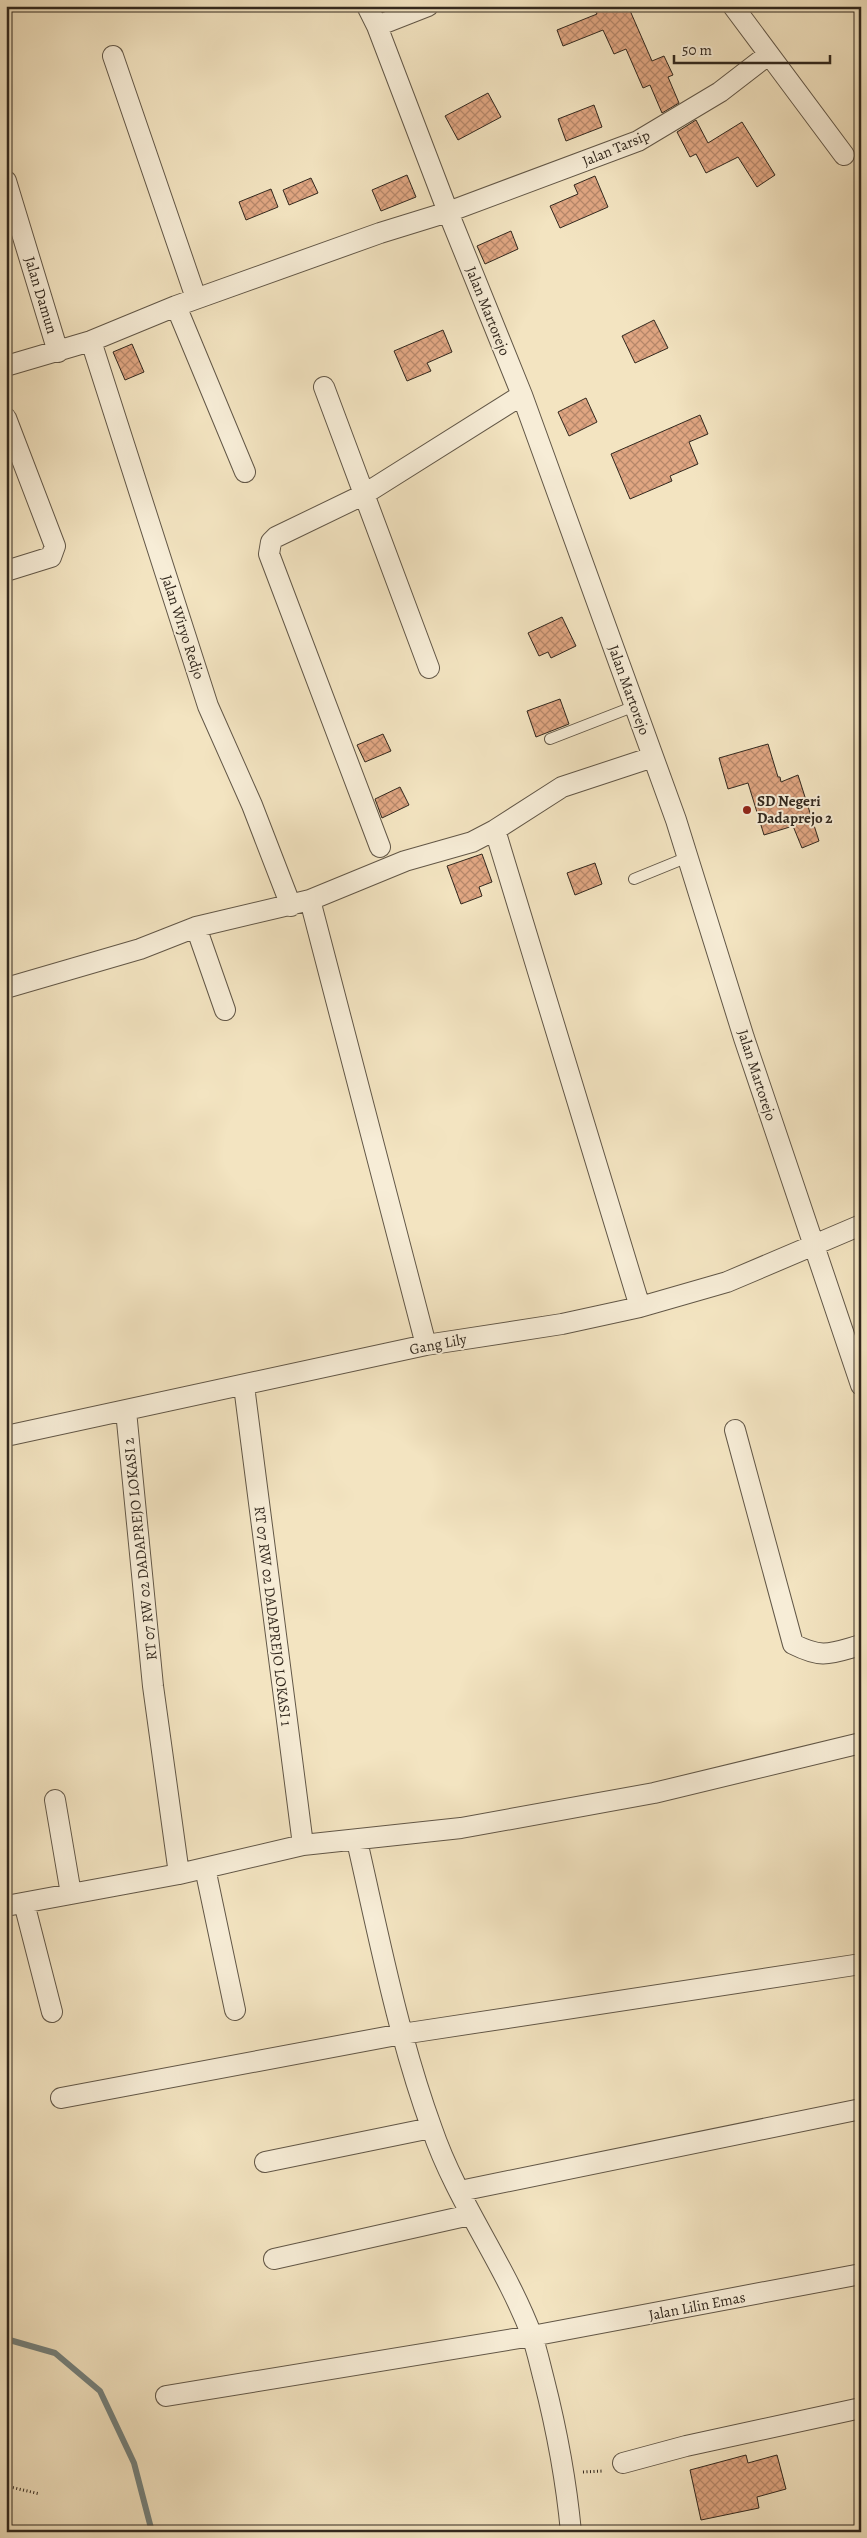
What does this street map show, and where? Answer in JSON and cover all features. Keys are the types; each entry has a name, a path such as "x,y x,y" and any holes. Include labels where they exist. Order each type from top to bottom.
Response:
{"street":[{"name":"Jalan Martorejo","path":"367,6 378,26 448,212 522,395 635,706 688,857 813,1246 861,1385"},
{"path":"378,26 428,6"},
{"path":"733,6 844,155"},
{"name":"Jalan Tarsip","path":"6,366 91,341 196,298 380,233 448,212 638,141 720,92 768,55"},
{"path":"113,56 196,298"},
{"name":"Jalan Damun","path":"6,181 58,352"},
{"path":"176,306 245,472"},
{"name":"Jalan Wiryo Redjo","path":"91,341 208,706 252,805 291,906"},
{"path":"324,387 429,668"},
{"path":"380,847 269,550 271,542 276,537 363,494 522,395"},
{"path":"6,418 54,546 51,557 6,571"},
{"path":"6,988 140,949 196,927 310,900 380,870 472,842 495,830 562,787 653,757"},
{"path":"495,830 640,1307"},
{"path":"310,900 426,1345"},
{"path":"196,927 225,1010"},
{"name":"Gang Lily","path":"6,1436 244,1386 426,1345 562,1324 640,1307 727,1282 861,1225"},
{"name":"RT 07 RW 02 DADAPREJO LOKASI 1","path":"244,1386 303,1845"},
{"name":"RT 07 RW 02 DADAPREJO LOKASI 2","path":"126,1411 153,1686 179,1874"},
{"path":"735,1430 793,1644 812,1653 823,1655 861,1645"},
{"path":"52,2012 15,1904 179,1874 303,1845 357,1841 461,1828 654,1793 861,1743"},
{"path":"55,1800 71,1894"},
{"path":"357,1841 402,2034 431,2128 470,2215 498,2265 532,2336 558,2433 566,2477 571,2532"},
{"path":"206,1868 235,2010"},
{"path":"61,2098 402,2034 444,2030 861,1964"},
{"path":"460,2192 861,2109"},
{"path":"265,2162 431,2128"},
{"path":"274,2259 470,2215"},
{"name":"Jalan Lilin Emas","path":"166,2396 532,2336 861,2274"},
{"path":"623,2463 861,2408"}],"lane":[{"path":"550,739 635,706"},
{"path":"634,879 688,857"}],"path":[{"path":"566,2477 586,2471 605,2471 623,2463"},
{"path":"6,2486 40,2494"}],"building":[{"path":"592,6 628,6 652,61 664,56 673,75 668,77 679,103 662,113 650,85 643,88 626,49 614,54 603,30 563,46 557,30 597,14"},
{"path":"488,93 501,117 458,140 445,116"},
{"path":"594,105 602,127 566,141 558,119"},
{"path":"696,120 708,143 742,122 775,175 757,187 738,157 706,173 696,154 690,157 677,132"},
{"path":"407,175 416,197 381,211 372,190"},
{"path":"595,176 608,207 560,228 550,206 578,194 574,185"},
{"path":"311,178 318,193 289,205 283,190"},
{"path":"271,189 278,207 246,220 239,202"},
{"path":"511,231 518,249 485,264 477,246"},
{"path":"654,320 668,348 635,363 622,336"},
{"path":"443,330 452,352 427,363 431,371 407,381 394,351"},
{"path":"132,344 144,372 125,380 113,352"},
{"path":"586,398 597,422 569,436 558,412"},
{"path":"700,415 708,434 689,442 698,464 670,476 672,481 630,499 611,454"},
{"path":"562,617 576,646 551,658 548,652 539,656 528,633"},
{"path":"560,699 569,724 536,737 527,711"},
{"path":"383,734 391,751 365,762 357,745"},
{"path":"768,744 781,782 798,775 819,841 802,848 793,826 764,835 748,783 728,789 719,758"},
{"path":"400,787 409,805 382,818 375,799"},
{"path":"482,854 492,882 479,887 482,896 461,904 447,866"},
{"path":"595,863 602,884 575,895 567,873"},
{"path":"746,2455 748,2463 777,2455 786,2489 757,2497 759,2508 701,2520 690,2470"}],"waterway":[{"path":"6,2339 55,2353 100,2391 134,2463 152,2532"}],"place":[{"name":"SD Negeri Dadaprejo 2","path":"747,810"}]}
